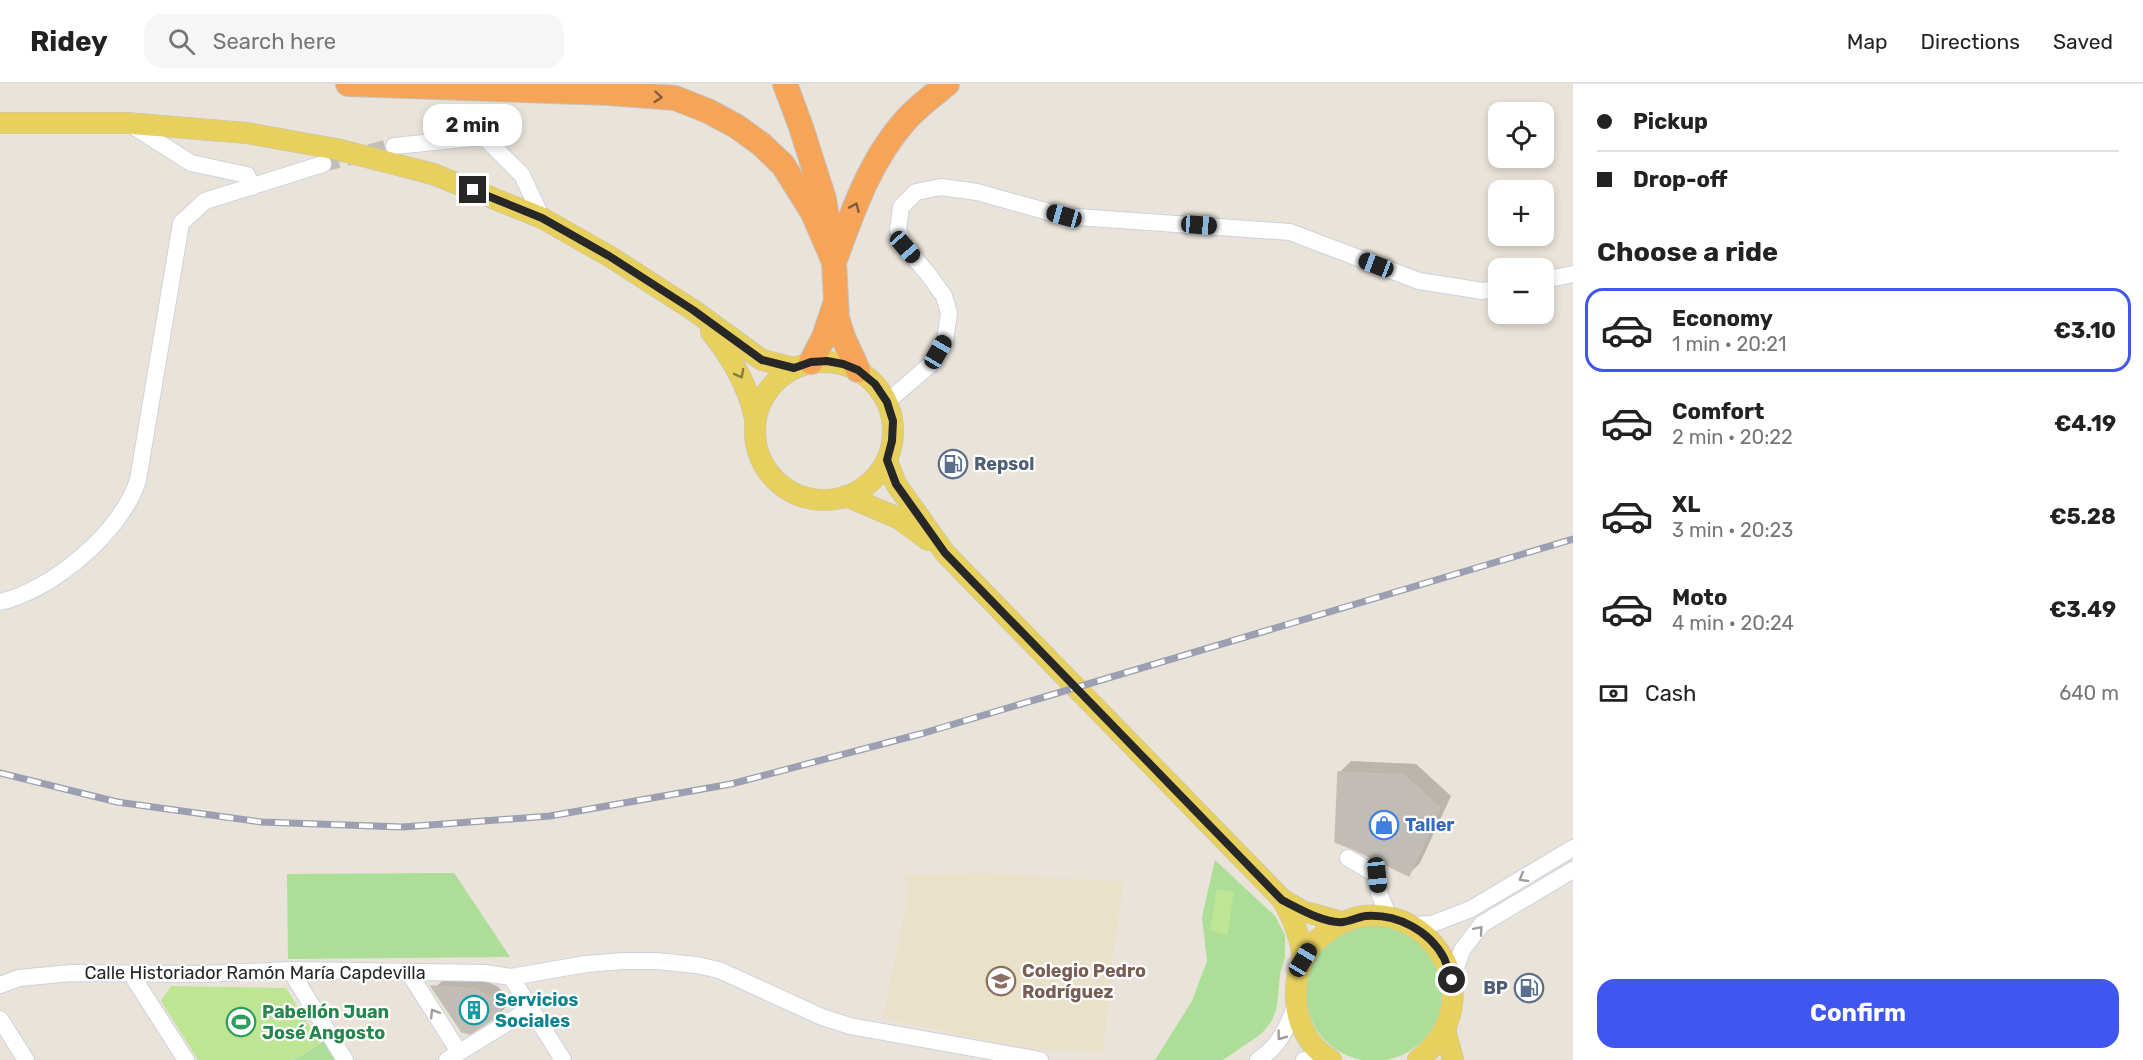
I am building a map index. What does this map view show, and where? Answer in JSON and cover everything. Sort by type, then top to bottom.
[{"type":"highway","points":[[348,84],[609,93],[675,98],[708,111],[736,126],[761,144],[783,165],[813,213],[834,262]]},
{"type":"highway","points":[[785,84],[817,176],[830,230],[834,262],[835,304],[843,337],[858,370]]},
{"type":"highway","points":[[834,262],[852,213],[884,150],[905,121],[947,84]]},
{"type":"highway","points":[[803,365],[824,337],[835,304]]},
{"type":"main road","points":[[0,123],[127,123],[246,133],[336,149],[433,174],[542,218],[609,256],[693,310],[762,360],[803,365],[827,361],[858,370],[875,384],[887,402],[893,421],[892,441],[887,460],[876,476],[863,488],[846,496],[826,500],[805,498],[786,489],[771,476],[760,459],[755,439],[755,418],[751,397],[726,350],[693,310]]},
{"type":"main road","points":[[755,418],[762,398],[776,380],[803,365]]},
{"type":"main road","points":[[887,460],[896,484],[945,553],[1282,900],[1295,923],[1302,945],[1303,960]]},
{"type":"main road","points":[[846,496],[898,518],[945,553]]},
{"type":"main road","points":[[1282,900],[1302,911],[1342,922]]},
{"type":"main road","points":[[1320,1059],[1305,1034],[1295,1006],[1296,982],[1303,960],[1319,938],[1342,922],[1365,916],[1389,917],[1411,925],[1430,939],[1444,958],[1452,980],[1452,1004],[1445,1029],[1429,1051],[1418,1060]]},
{"type":"main road","points":[[1445,1029],[1453,1060]]},
{"type":"street","points":[[127,123],[191,163],[247,175],[252,187]]},
{"type":"street","points":[[394,146],[484,136],[522,175],[542,218]]},
{"type":"street","points":[[0,602],[37,589],[75,563],[117,522],[134,495],[181,223],[205,201],[323,164]]},
{"type":"street","points":[[887,402],[932,364],[945,340],[949,313],[944,297],[905,247],[898,230],[901,207],[916,192],[941,187],[977,192],[1064,216],[1290,232],[1419,281],[1482,291],[1488,290]]},
{"type":"street","points":[[1554,278],[1573,274]]},
{"type":"street","points":[[1411,925],[1432,924],[1471,909],[1573,848]]},
{"type":"street","points":[[1348,858],[1377,875],[1379,892],[1389,917]]},
{"type":"street","points":[[1452,980],[1462,951],[1482,924],[1573,870]]},
{"type":"street","points":[[1365,916],[1376,905],[1379,892]]},
{"type":"street","name":"Calle Historiador Ramón María Capdevilla","points":[[0,985],[19,978],[51,974],[202,974],[290,970],[484,973],[511,977],[586,964],[656,961],[719,970],[822,1017],[850,1026],[1040,1060]]},
{"type":"street","points":[[290,970],[345,1060]]},
{"type":"street","points":[[409,973],[453,1056],[531,1008]]},
{"type":"street","points":[[131,974],[181,1058]]},
{"type":"street","points":[[511,977],[563,1060]]},
{"type":"street","points":[[1258,1060],[1287,1030],[1295,1006]]},
{"type":"street","points":[[0,1018],[26,1060]]},
{"type":"shaded area","name":"Colegio Pedro Rodríguez","points":[[987,873],[1124,882],[1114,945],[1103,1051],[1026,1049],[883,1018],[909,891],[904,875]]},
{"type":"green space","points":[[1215,860],[1275,916],[1285,935],[1285,957],[1280,974],[1277,1006],[1272,1021],[1261,1034],[1223,1060],[1155,1060],[1192,1001],[1207,961],[1202,917]]},
{"type":"green space","points":[[454,873],[510,957],[288,959],[287,874]]},
{"type":"green space","points":[[1217,889],[1234,892],[1227,935],[1210,930]]},
{"type":"green space","points":[[1374,925],[1400,930],[1422,945],[1437,967],[1442,993],[1437,1019],[1422,1041],[1400,1056],[1374,1061],[1348,1056],[1326,1041],[1311,1019],[1306,993],[1311,967],[1326,945],[1348,930]]},
{"type":"green space","name":"Pabellón Juan José Angosto","points":[[171,986],[286,988],[320,1043],[294,1060],[198,1060],[161,1001]]},
{"type":"green space","points":[[324,1041],[336,1060],[294,1060]]},
{"type":"building","name":"Taller","points":[[1338,772],[1404,775],[1440,808],[1409,876],[1335,842]]},
{"type":"building","name":"Servicios Sociales","points":[[431,986],[476,989],[494,999],[499,1005],[501,1014],[470,1034],[462,1032]]},
{"type":"tunnel","points":[[323,164],[394,146]]},
{"type":"railway","points":[[0,773],[117,802],[261,822],[403,827],[550,816],[731,784],[924,733],[1573,539]]},
{"type":"place","name":"Repsol","points":[[953,464]]},
{"type":"place","name":"Taller","points":[[1384,825]]},
{"type":"place","name":"Colegio Pedro Rodríguez","points":[[1001,981]]},
{"type":"place","name":"BP","points":[[1529,988]]},
{"type":"place","name":"Servicios Sociales","points":[[474,1010]]},
{"type":"place","name":"Pabellón Juan José Angosto","points":[[241,1022]]},
{"type":"route","points":[[473,190],[542,218],[609,256],[693,310],[762,360],[794,368],[811,362],[827,361],[858,370],[875,384],[887,402],[893,421],[892,441],[887,460],[896,484],[945,553],[1100,710],[1282,900],[1302,911],[1342,922],[1365,916],[1389,917],[1411,925],[1430,939],[1444,958],[1452,980]]}]
